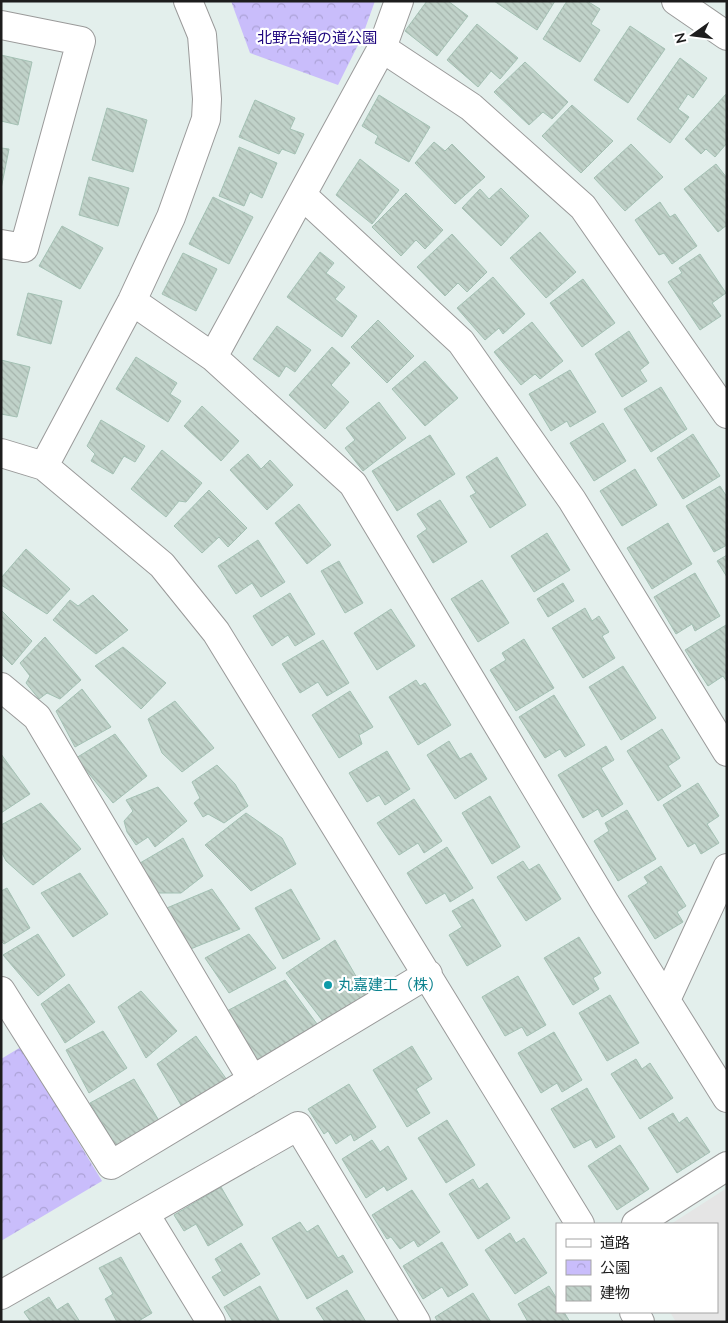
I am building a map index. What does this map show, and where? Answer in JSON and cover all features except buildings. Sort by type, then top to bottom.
[{"type":"street","points":[[44,466],[132,301],[171,217],[206,119],[207,99],[202,35],[188,1]]},
{"type":"street","points":[[213,357],[382,48],[400,1]]},
{"type":"street","points":[[676,1],[727,36]]},
{"type":"street","points":[[1,25],[81,41],[24,248],[1,244]]},
{"type":"street","points":[[382,48],[471,107],[584,207],[725,400]]},
{"type":"street","points":[[302,195],[461,342],[572,500],[727,752]]},
{"type":"street","points":[[132,301],[213,357],[353,484],[605,904],[727,1098]]},
{"type":"street","points":[[1,453],[44,466],[162,565],[216,632],[579,1223]]},
{"type":"street","points":[[1,687],[36,718],[252,1079]]},
{"type":"street","points":[[666,1000],[727,868]]},
{"type":"street","points":[[1,991],[111,1165],[428,974]]},
{"type":"street","points":[[1,1295],[298,1126],[416,1322]]},
{"type":"street","points":[[638,1223],[727,1166]]},
{"type":"street","points":[[145,1214],[211,1322]]},
{"type":"green space","name":"北野台絹の道公園","points":[[231,1],[375,1],[362,37],[338,85],[250,53]]},
{"type":"green space","points":[[21,1047],[102,1181],[1,1241],[1,1059]]},
{"type":"shaded area","points":[[727,1188],[727,1322],[676,1322],[671,1313],[718,1313],[718,1223],[673,1223]]},
{"type":"place","name":"丸嘉建工（株）","points":[[328,985]]}]
